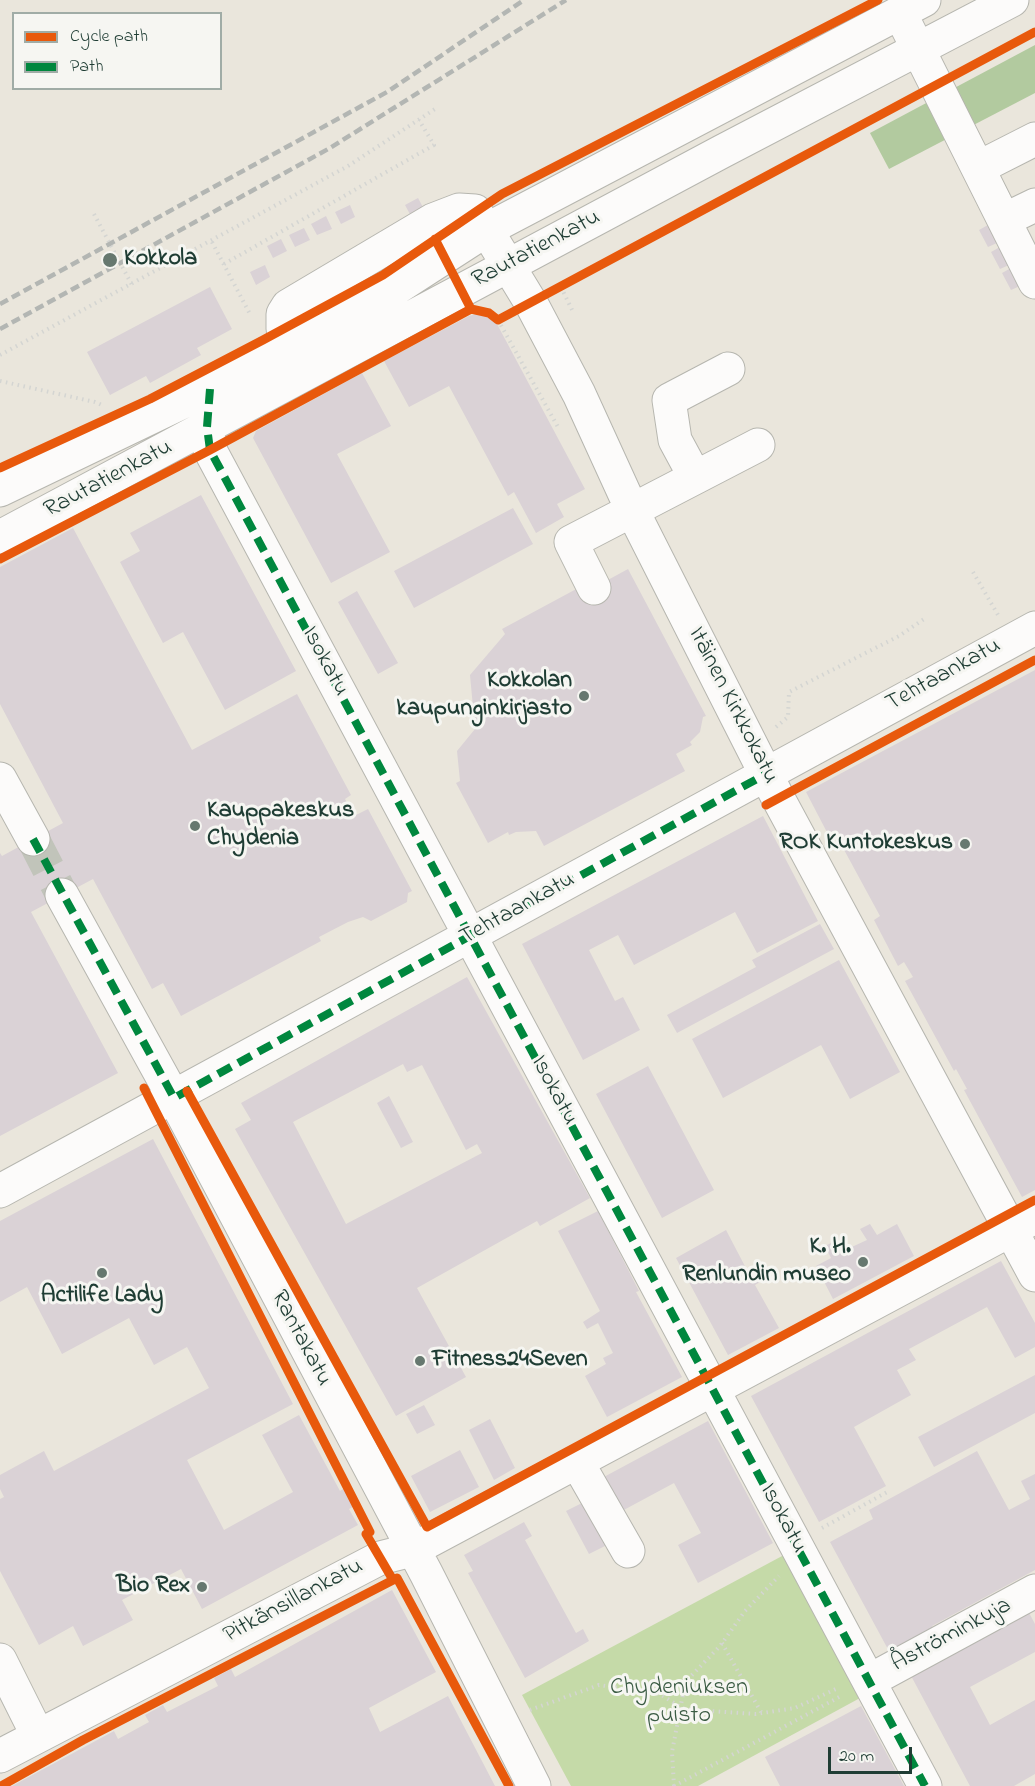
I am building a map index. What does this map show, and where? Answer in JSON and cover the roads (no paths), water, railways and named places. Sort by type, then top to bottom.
[{"type":"street","name":"Rautatienkatu","points":[[0,537],[721,152],[1012,0]]},
{"type":"street","name":"Rautatienkatu","points":[[0,490],[210,389],[280,338],[388,293],[488,229],[912,6]]},
{"type":"street","points":[[912,6],[919,49],[978,168],[1025,252]]},
{"type":"street","points":[[701,117],[721,152]]},
{"type":"street","points":[[978,168],[1035,139]]},
{"type":"street","points":[[1025,252],[1035,205]]},
{"type":"street","name":"Itäinen Kirkkokatu","points":[[488,229],[531,303],[579,394],[632,510],[766,774],[1023,1224],[1035,1275]]},
{"type":"street","points":[[280,338],[308,373]]},
{"type":"street","points":[[695,477],[675,440],[669,400],[728,369]]},
{"type":"street","name":"Isokatu","points":[[210,389],[207,428],[210,450],[713,1389],[791,1556],[857,1683],[925,1786]]},
{"type":"street","points":[[594,588],[571,542],[759,445]]},
{"type":"street","name":"Tehtaankatu","points":[[0,1191],[1035,628]]},
{"type":"street","points":[[0,779],[33,839]]},
{"type":"street","name":"Rantakatu","points":[[62,895],[174,1098],[534,1786]]},
{"type":"street","name":"Pitkänsillankatu","points":[[0,1756],[380,1557],[412,1550],[1023,1224]]},
{"type":"street","points":[[577,1462],[628,1551]]},
{"type":"street","name":"Åströminkuja","points":[[857,1683],[1035,1591]]},
{"type":"street","points":[[0,1660],[38,1736]]},
{"type":"tunnel","points":[[33,839],[62,895]]},
{"type":"railway","points":[[0,304],[387,92],[524,0]]},
{"type":"railway","points":[[0,329],[330,148],[566,0]]},
{"type":"place","name":"Kokkola","points":[[110,260]]},
{"type":"place","name":"Kokkolan kaupunginkirjasto","points":[[584,696]]},
{"type":"place","name":"Kauppakeskus Chydenia","points":[[195,826]]},
{"type":"place","name":"ROK Kuntokeskus","points":[[965,844]]},
{"type":"place","name":"K. H. Renlundin museo","points":[[863,1262]]},
{"type":"place","name":"Actilife Lady","points":[[102,1273]]},
{"type":"place","name":"Fitness24Seven","points":[[420,1361]]},
{"type":"place","name":"Bio Rex","points":[[202,1587]]},
{"type":"park label","name":"Chydeniuksen puisto","points":[[679,1703]]}]
